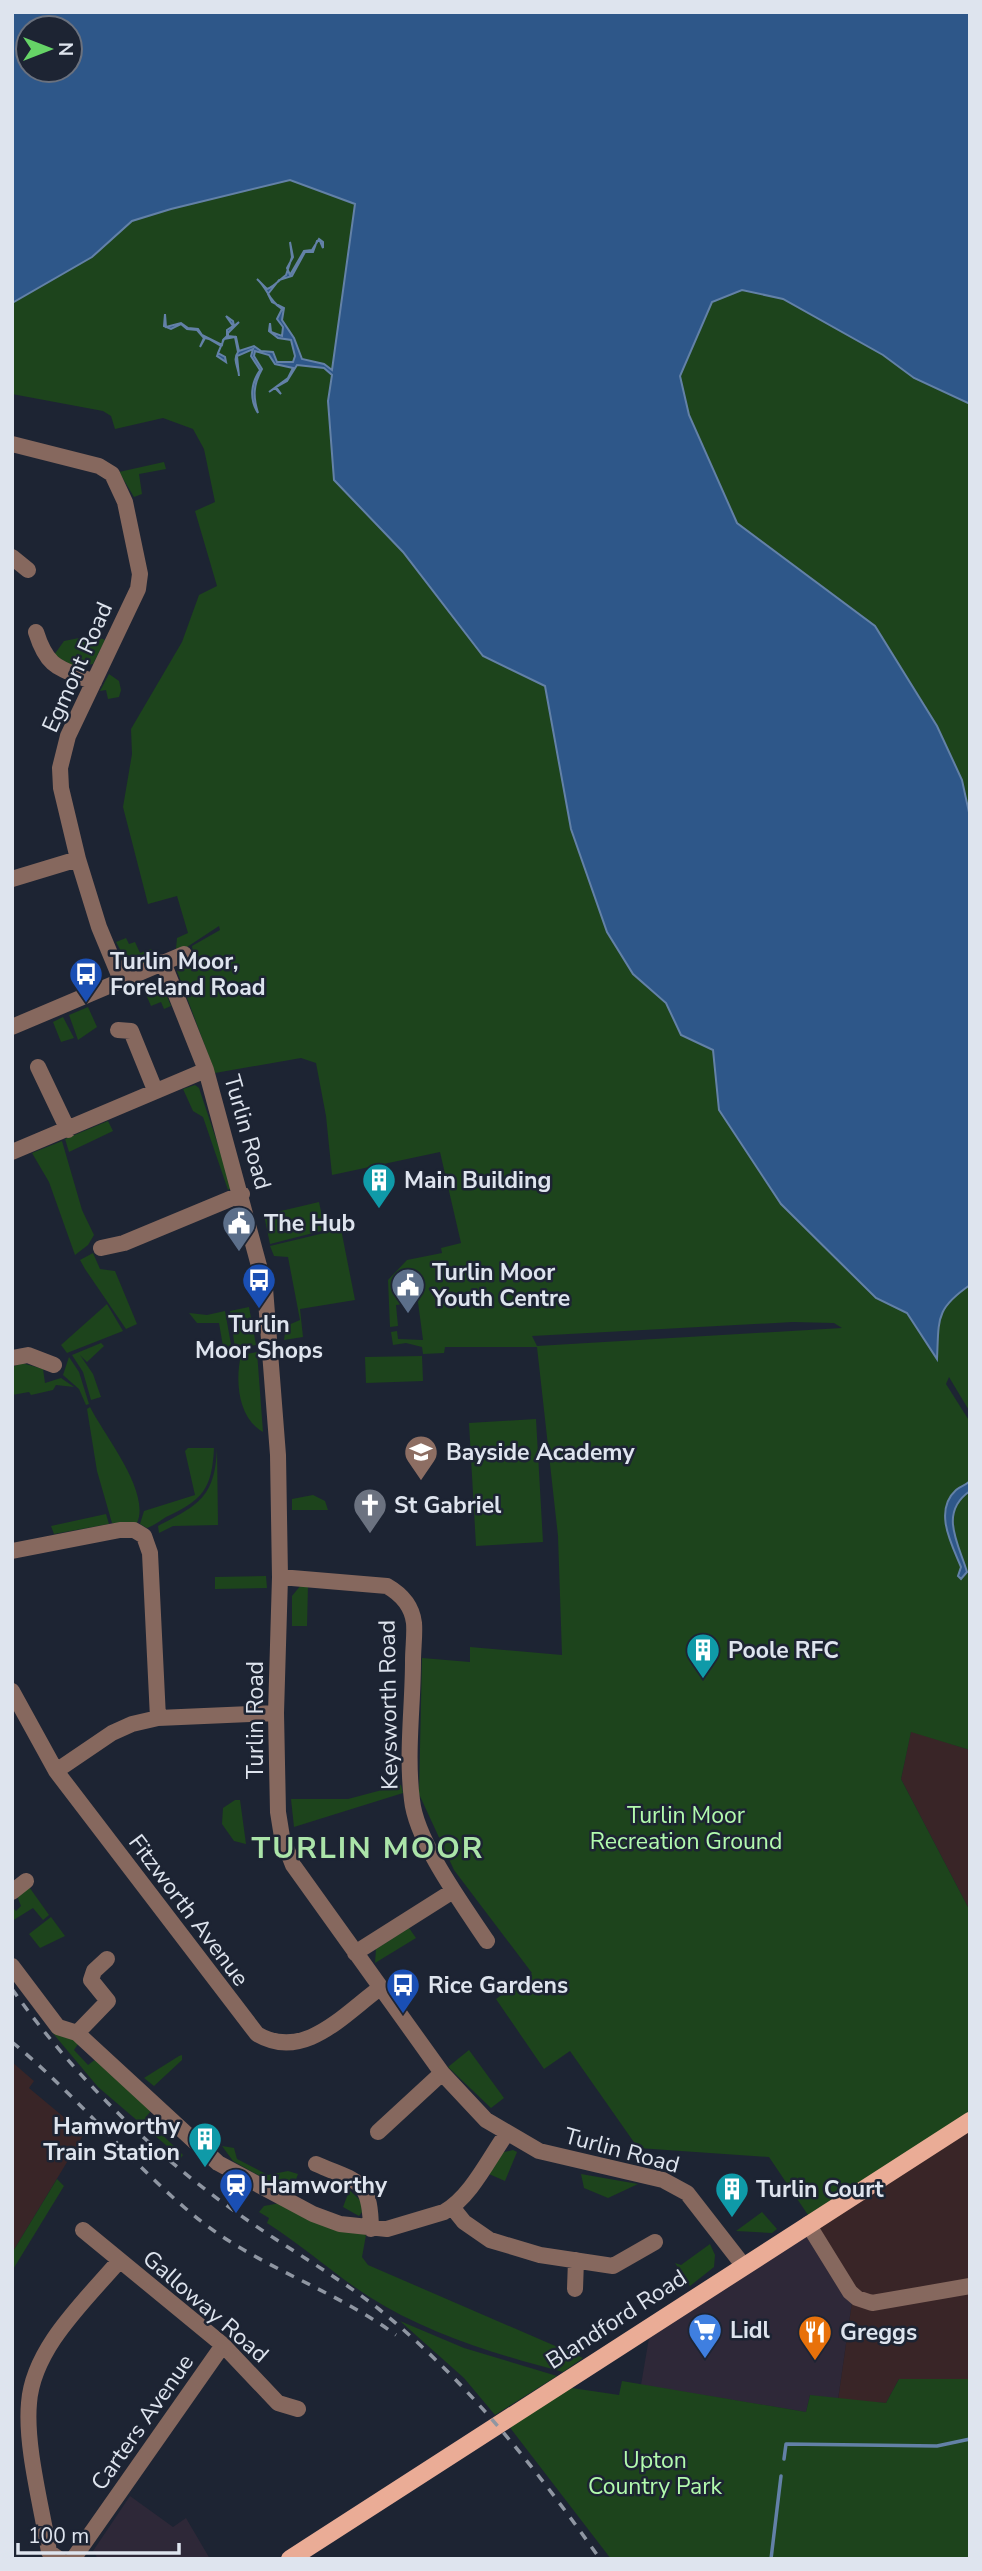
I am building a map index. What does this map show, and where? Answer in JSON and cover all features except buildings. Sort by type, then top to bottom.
[{"type":"main road","name":"Blandford Road","points":[[290,2559],[970,2121]]},
{"type":"street","name":"Egmont Road","points":[[12,444],[104,468],[114,478],[125,502],[140,574],[139,583],[68,736],[60,768],[61,788],[78,859],[99,926],[121,980]]},
{"type":"street","points":[[12,557],[28,570]]},
{"type":"street","points":[[36,632],[44,656],[53,664],[94,682]]},
{"type":"street","points":[[12,879],[78,859]]},
{"type":"street","points":[[12,1027],[184,954]]},
{"type":"street","name":"Turlin Road","points":[[163,962],[206,1070],[242,1194],[270,1322],[278,1455],[278,1812],[282,1837],[293,1865],[442,2073],[486,2120],[540,2151],[568,2160],[663,2180],[679,2187],[687,2193],[743,2265]]},
{"type":"street","points":[[130,1027],[155,1090]]},
{"type":"street","points":[[38,1068],[68,1130]]},
{"type":"street","points":[[12,1152],[206,1070]]},
{"type":"street","points":[[101,1248],[124,1243],[242,1194]]},
{"type":"street","points":[[12,1358],[28,1355],[54,1365]]},
{"type":"street","points":[[12,1551],[112,1530],[130,1530],[144,1536],[150,1552],[159,1718]]},
{"type":"street","name":"Keysworth Road","points":[[279,1577],[387,1586],[399,1593],[408,1604],[414,1622],[410,1736],[412,1800],[418,1823],[453,1891],[487,1941]]},
{"type":"street","name":"Fitzworth Avenue","points":[[12,1691],[56,1771],[257,2034],[280,2043],[306,2041],[380,1988]]},
{"type":"street","points":[[56,1771],[112,1733],[159,1718],[276,1713]]},
{"type":"street","points":[[12,1892],[26,1881]]},
{"type":"street","points":[[355,1953],[453,1891]]},
{"type":"street","points":[[77,2033],[108,2001],[91,1980],[94,1971],[107,1959]]},
{"type":"street","points":[[12,1965],[58,2027],[77,2033],[218,2163],[313,2214],[340,2224],[371,2229],[397,2228],[452,2207],[507,2133]]},
{"type":"street","points":[[379,2132],[442,2073]]},
{"type":"street","points":[[316,2164],[359,2183],[370,2198],[371,2229]]},
{"type":"street","points":[[452,2207],[479,2234],[500,2244],[576,2260],[613,2266],[655,2242]]},
{"type":"street","points":[[808,2224],[850,2292],[864,2301],[873,2303],[970,2286]]},
{"type":"street","name":"Galloway Road","points":[[83,2230],[223,2345],[278,2403],[298,2409]]},
{"type":"street","points":[[575,2289],[576,2260]]},
{"type":"street","name":"Galloway Road","points":[[59,2559],[50,2552],[29,2426],[29,2402],[49,2350],[66,2324],[119,2261]]},
{"type":"street","name":"Carters Avenue","points":[[73,2559],[223,2345]]},
{"type":"shaded area","points":[[911,1731],[970,1750],[970,1911],[901,1779]]},
{"type":"shaded area","points":[[12,2062],[34,2081],[29,2088],[84,2134],[12,2253]]},
{"type":"shaded area","points":[[970,2121],[970,2379],[899,2379],[886,2403],[838,2400],[853,2295],[808,2224]]},
{"type":"shaded area","points":[[808,2224],[853,2295],[838,2400],[810,2395],[806,2412],[641,2385],[651,2326]]},
{"type":"shaded area","points":[[130,2496],[173,2527],[186,2518],[210,2559],[98,2559],[93,2551]]},
{"type":"green space","name":"Turlin Moor Recreation Ground","points":[[12,12],[970,12],[970,1412],[949,1377],[946,1384],[970,1422],[970,1750],[911,1732],[901,1779],[970,1911],[970,2112],[808,2215],[769,2157],[638,2148],[570,2051],[544,2069],[496,1999],[532,1973],[454,1870],[419,1794],[422,1658],[470,1662],[470,1647],[562,1655],[558,1536],[537,1347],[445,1347],[444,1353],[423,1354],[422,1347],[406,1343],[393,1345],[391,1332],[397,1331],[398,1339],[423,1340],[418,1302],[396,1305],[398,1326],[390,1327],[388,1280],[407,1260],[442,1253],[441,1248],[461,1243],[440,1152],[332,1175],[326,1116],[316,1063],[301,1058],[215,1073],[177,971],[182,963],[194,958],[192,946],[220,930],[219,926],[187,947],[176,949],[177,938],[188,933],[177,896],[148,904],[123,807],[132,754],[131,729],[182,642],[199,595],[217,586],[195,511],[215,502],[204,449],[193,429],[163,418],[115,429],[111,416],[103,411],[12,394]],"holes":[[[793,1322],[834,1323],[842,1328],[537,1346],[532,1336]]]},
{"type":"green space","points":[[164,462],[166,469],[139,474],[142,494],[134,497],[119,472]]},
{"type":"green space","points":[[94,635],[105,640],[93,664],[75,667],[54,655],[64,641]]},
{"type":"green space","points":[[109,674],[119,681],[119,697],[108,699],[106,690],[100,691]]},
{"type":"green space","points":[[126,938],[129,944],[135,942],[140,953],[151,949],[155,958],[142,964],[124,957],[116,942]]},
{"type":"green space","points":[[141,983],[164,989],[171,1006],[164,1009],[161,1002],[151,1006]]},
{"type":"green space","points":[[88,1007],[97,1027],[78,1040],[69,1015]]},
{"type":"green space","points":[[63,1017],[74,1038],[61,1042],[53,1022]]},
{"type":"green space","points":[[195,1085],[199,1088],[228,1175],[231,1188],[228,1190],[203,1117],[193,1111],[183,1089]]},
{"type":"green space","points":[[108,1121],[113,1131],[69,1152],[65,1139]]},
{"type":"green space","points":[[62,1141],[82,1210],[94,1235],[88,1245],[75,1255],[49,1182],[32,1153]]},
{"type":"green space","points":[[319,1202],[325,1230],[270,1244],[264,1215]]},
{"type":"green space","points":[[341,1229],[355,1300],[300,1309],[303,1337],[284,1340],[286,1326],[300,1320],[288,1257],[274,1256],[270,1246]]},
{"type":"green space","points":[[93,1253],[100,1269],[115,1271],[137,1324],[126,1329],[85,1269],[80,1260]]},
{"type":"green space","points":[[107,1304],[123,1331],[67,1353],[61,1345]]},
{"type":"green space","points":[[249,1307],[256,1345],[235,1349],[230,1311]]},
{"type":"green space","points":[[225,1311],[232,1350],[224,1352],[219,1323],[197,1323],[189,1313],[207,1315]]},
{"type":"green space","points":[[101,1343],[104,1346],[87,1362],[80,1355],[93,1374],[101,1397],[91,1400],[83,1372],[72,1355]]},
{"type":"green space","points":[[257,1352],[263,1432],[248,1418],[243,1408],[238,1376],[241,1355]]},
{"type":"green space","points":[[422,1356],[423,1381],[366,1383],[365,1357]]},
{"type":"green space","points":[[69,1357],[79,1372],[89,1404],[86,1405],[79,1389],[63,1375]]},
{"type":"green space","points":[[22,1363],[43,1369],[45,1383],[61,1378],[74,1387],[56,1385],[53,1390],[31,1395],[29,1392],[12,1395],[12,1367]]},
{"type":"green space","points":[[90,1407],[132,1480],[140,1510],[137,1523],[112,1523],[97,1471],[87,1409]]},
{"type":"green space","points":[[536,1419],[543,1542],[476,1546],[469,1423]]},
{"type":"green space","points":[[188,1448],[214,1448],[211,1474],[203,1492],[188,1505],[147,1528],[140,1524],[144,1511],[195,1495],[185,1451]]},
{"type":"green space","points":[[217,1448],[218,1525],[173,1526],[159,1533],[158,1526],[184,1512],[202,1498],[213,1478]]},
{"type":"green space","points":[[313,1495],[325,1501],[328,1510],[292,1510],[292,1499]]},
{"type":"green space","points":[[106,1514],[109,1524],[54,1534],[51,1526]]},
{"type":"green space","points":[[266,1576],[267,1588],[215,1589],[215,1577]]},
{"type":"green space","points":[[301,1585],[308,1585],[307,1626],[292,1626],[292,1596]]},
{"type":"green space","points":[[401,1785],[403,1793],[294,1827],[291,1799],[348,1799]]},
{"type":"green space","points":[[235,1800],[240,1800],[246,1844],[234,1841],[222,1824],[223,1808]]},
{"type":"green space","points":[[27,1884],[49,1915],[43,1920],[33,1908],[12,1921],[12,1907],[16,1911],[21,1906],[17,1896]]},
{"type":"green space","points":[[51,1917],[65,1936],[40,1948],[29,1934]]},
{"type":"green space","points":[[409,1928],[416,1938],[375,1963],[376,1949]]},
{"type":"green space","points":[[51,2031],[68,2035],[78,2044],[74,2050],[88,2065],[96,2059],[151,2111],[145,2118],[183,2155],[181,2158],[98,2087]]},
{"type":"green space","points":[[469,2050],[504,2098],[491,2108],[448,2067]]},
{"type":"green space","points":[[182,2055],[182,2060],[154,2086],[144,2078]]},
{"type":"green space","points":[[222,2146],[234,2148],[237,2159],[268,2175],[288,2171],[298,2174],[291,2193],[276,2185],[280,2173],[272,2183],[233,2161]]},
{"type":"green space","points":[[513,2150],[517,2152],[505,2181],[489,2174],[500,2153]]},
{"type":"green space","points":[[581,2174],[638,2184],[608,2198],[584,2188]]},
{"type":"green space","points":[[57,2179],[64,2186],[12,2271],[12,2253]]},
{"type":"green space","points":[[345,2186],[361,2201],[362,2212],[359,2216],[343,2207],[348,2194],[343,2192]]},
{"type":"green space","points":[[280,2203],[366,2235],[362,2257],[368,2265],[583,2358],[563,2372],[462,2342],[413,2321],[354,2287],[267,2223],[269,2218],[259,2212],[264,2206]]},
{"type":"green space","points":[[762,2212],[777,2229],[772,2233],[736,2231]]},
{"type":"green space","points":[[710,2244],[715,2255],[714,2267],[690,2286],[675,2263],[681,2265]]},
{"type":"green space","points":[[400,2321],[464,2348],[557,2376],[495,2415],[464,2378]]},
{"type":"green space","name":"Upton Country Park","points":[[899,2379],[970,2379],[970,2559],[611,2559],[508,2425],[565,2387],[619,2395],[622,2381],[806,2412],[810,2395],[886,2403]]},
{"type":"water","points":[[12,12],[970,12],[970,404],[914,378],[883,355],[783,299],[742,290],[712,302],[680,376],[689,415],[737,523],[875,626],[937,726],[962,780],[970,817],[970,1285],[950,1301],[941,1316],[937,1359],[907,1313],[876,1298],[781,1204],[719,1110],[713,1050],[681,1035],[666,1003],[633,974],[607,932],[571,829],[545,686],[483,656],[403,552],[334,480],[328,401],[332,375],[324,368],[297,365],[287,381],[276,387],[281,394],[275,388],[269,392],[288,378],[293,368],[275,364],[269,355],[255,351],[254,356],[262,369],[255,391],[258,413],[255,408],[252,391],[260,370],[251,356],[253,349],[237,356],[239,373],[236,361],[236,355],[238,352],[235,337],[224,339],[227,330],[233,326],[226,316],[233,321],[234,326],[239,322],[228,336],[236,337],[239,351],[254,346],[261,351],[273,352],[277,362],[293,362],[295,356],[291,340],[278,338],[269,331],[270,323],[271,332],[282,336],[283,327],[277,319],[282,309],[276,304],[284,308],[282,320],[294,338],[302,359],[324,364],[332,370],[355,204],[290,180],[132,221],[92,257],[12,303]]},
{"type":"water","points":[[316,244],[313,252],[305,252],[292,276],[280,280],[288,270],[290,275],[304,251],[312,250]]},
{"type":"water","points":[[257,279],[267,289],[277,283],[268,294]]},
{"type":"water","points":[[181,323],[188,328],[198,329],[202,335],[222,345],[205,338],[200,347],[204,338],[197,330],[187,329],[181,324],[171,329],[166,327]]},
{"type":"water","points":[[218,353],[225,357],[226,362],[217,356]]},
{"type":"water","points":[[970,1481],[970,1491],[960,1500],[953,1519],[956,1540],[967,1572],[961,1579],[958,1576],[961,1567],[949,1539],[945,1518],[949,1498]]},
{"type":"waterway","points":[[784,2459],[786,2444],[937,2446],[970,2439]]},
{"type":"waterway","points":[[771,2559],[781,2476]]},
{"type":"railway","points":[[12,1989],[88,2083],[146,2140],[240,2215],[380,2310],[442,2366],[525,2459],[600,2559]]},
{"type":"railway","points":[[12,2042],[61,2086],[153,2179],[202,2222],[249,2253],[348,2305],[396,2335]]},
{"type":"place","name":"Turlin Moor, Foreland Road","points":[[86,1004]]},
{"type":"place","name":"Main Building","points":[[379,1210]]},
{"type":"place","name":"The Hub","points":[[239,1253]]},
{"type":"place","name":"Turlin Moor Shops","points":[[259,1310]]},
{"type":"place","name":"Turlin Moor Youth Centre","points":[[408,1315]]},
{"type":"place","name":"Bayside Academy","points":[[421,1482]]},
{"type":"place","name":"St Gabriel","points":[[370,1535]]},
{"type":"place","name":"Poole RFC","points":[[703,1680]]},
{"type":"place","name":"Rice Gardens","points":[[403,2015]]},
{"type":"place","name":"Hamworthy Train Station","points":[[205,2169]]},
{"type":"place","name":"Hamworthy","points":[[236,2215]]},
{"type":"place","name":"Turlin Court","points":[[732,2219]]},
{"type":"place","name":"Lidl","points":[[705,2360]]},
{"type":"place","name":"Greggs","points":[[815,2362]]},
{"type":"district","name":"TURLIN MOOR","points":[[368,1848]]}]
